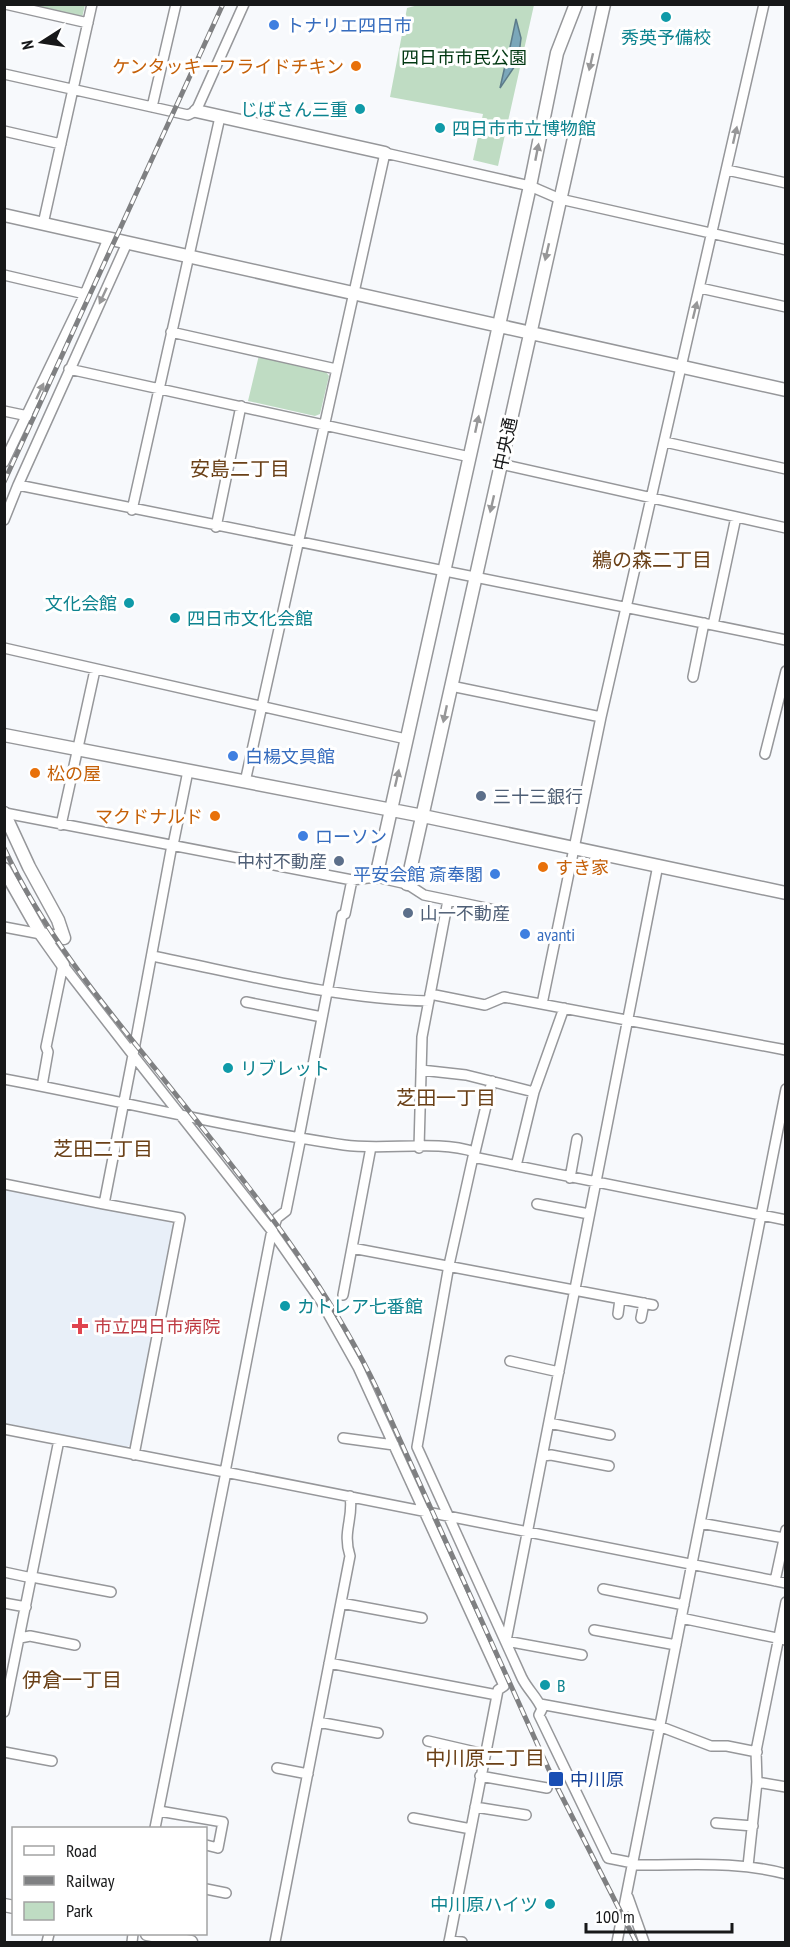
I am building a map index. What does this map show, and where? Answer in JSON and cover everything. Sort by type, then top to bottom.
[{"type":"street","points":[[5,4],[88,23]]},
{"type":"street","points":[[43,224],[92,4]]},
{"type":"street","points":[[152,107],[176,4]]},
{"type":"street","points":[[4,74],[188,115],[196,111],[244,4]]},
{"type":"street","name":"中央通","points":[[376,877],[530,186],[557,53],[576,4]]},
{"type":"street","name":"中央通","points":[[407,884],[528,333],[604,4]]},
{"type":"street","points":[[542,1004],[602,717],[764,4]]},
{"type":"street","points":[[196,111],[530,186],[560,199],[786,249]]},
{"type":"street","points":[[132,510],[220,117]]},
{"type":"street","points":[[4,131],[61,144]]},
{"type":"street","points":[[245,782],[385,153]]},
{"type":"street","points":[[727,170],[786,183]]},
{"type":"street","points":[[4,215],[786,390]]},
{"type":"street","points":[[4,462],[85,294],[108,239]]},
{"type":"street","points":[[4,520],[69,369],[127,243]]},
{"type":"street","points":[[4,275],[85,294]]},
{"type":"street","points":[[700,288],[786,307]]},
{"type":"street","points":[[171,332],[336,369]]},
{"type":"street","points":[[69,369],[470,457]]},
{"type":"street","points":[[216,527],[241,406]]},
{"type":"street","points":[[4,411],[28,416]]},
{"type":"street","points":[[665,442],[786,469]]},
{"type":"street","points":[[501,464],[786,528]]},
{"type":"street","points":[[18,485],[216,527],[476,576],[786,640]]},
{"type":"street","points":[[693,677],[736,517]]},
{"type":"street","points":[[4,648],[406,739]]},
{"type":"street","points":[[61,825],[95,670]]},
{"type":"street","points":[[765,754],[786,671]]},
{"type":"street","points":[[451,686],[602,717]]},
{"type":"street","points":[[4,735],[423,816],[786,893]]},
{"type":"street","points":[[104,1204],[188,771]]},
{"type":"street","points":[[4,813],[352,880],[376,877],[407,884],[424,895],[500,911]]},
{"type":"street","points":[[4,813],[29,867],[58,920],[64,938],[4,927]]},
{"type":"street","points":[[506,1641],[658,865]]},
{"type":"street","points":[[4,869],[41,934],[63,965],[272,1231],[321,1301],[340,1334],[394,1445],[422,1511],[504,1686],[497,1695],[484,1754],[449,1942],[462,1942]]},
{"type":"street","points":[[155,1827],[272,1231],[277,1218],[286,1211],[327,990],[352,880]]},
{"type":"street","points":[[419,1148],[422,1037],[448,900]]},
{"type":"street","points":[[152,956],[385,1000],[429,998],[485,1005],[504,997],[786,1050]]},
{"type":"street","points":[[42,1086],[48,1052],[46,1047],[63,965]]},
{"type":"street","points":[[246,1002],[322,1017]]},
{"type":"street","points":[[516,1166],[534,1092],[564,1008]]},
{"type":"street","points":[[421,1070],[492,1081],[534,1092]]},
{"type":"street","points":[[4,1078],[300,1137],[371,1147],[457,1146],[474,1155],[516,1166],[786,1220]]},
{"type":"street","points":[[492,1081],[449,1265],[417,1445],[527,1689],[540,1704],[542,1709],[539,1715],[608,1858],[633,1864],[711,1863],[748,1866],[786,1874]]},
{"type":"street","points":[[617,1942],[628,1897],[660,1734],[659,1726],[786,1089]]},
{"type":"street","points":[[570,1178],[577,1139]]},
{"type":"street","points":[[343,1295],[371,1147]]},
{"type":"street","points":[[4,1185],[180,1218],[134,1455]]},
{"type":"street","points":[[537,1204],[589,1214]]},
{"type":"street","points":[[352,1248],[648,1304],[641,1318]]},
{"type":"street","points":[[618,1314],[620,1299]]},
{"type":"street","points":[[510,1361],[559,1372]]},
{"type":"street","points":[[549,1423],[610,1435]]},
{"type":"street","points":[[4,1429],[786,1583]]},
{"type":"street","points":[[343,1438],[394,1445]]},
{"type":"street","points":[[4,1712],[58,1440]]},
{"type":"street","points":[[543,1456],[551,1455],[609,1466]]},
{"type":"street","points":[[275,1942],[350,1556],[346,1541],[350,1496]]},
{"type":"street","points":[[700,1523],[785,1534],[775,1581]]},
{"type":"street","points":[[4,1572],[111,1592]]},
{"type":"street","points":[[603,1589],[684,1605]]},
{"type":"street","points":[[748,1866],[757,1782],[757,1752],[782,1639],[786,1602]]},
{"type":"street","points":[[4,1603],[26,1608]]},
{"type":"street","points":[[341,1603],[422,1618]]},
{"type":"street","points":[[681,1618],[782,1639]]},
{"type":"street","points":[[594,1630],[676,1645]]},
{"type":"street","points":[[20,1638],[30,1636],[75,1645]]},
{"type":"street","points":[[506,1641],[582,1655]]},
{"type":"street","points":[[4,1659],[15,1662]]},
{"type":"street","points":[[330,1663],[497,1695]]},
{"type":"street","points":[[540,1704],[659,1726],[711,1746],[727,1746],[757,1752]]},
{"type":"street","points":[[318,1722],[378,1733]]},
{"type":"street","points":[[428,1742],[484,1754]]},
{"type":"street","points":[[4,1752],[52,1761]]},
{"type":"street","points":[[277,1768],[308,1774]]},
{"type":"street","points":[[480,1776],[547,1788]]},
{"type":"street","points":[[757,1782],[786,1787]]},
{"type":"street","points":[[475,1807],[526,1815]]},
{"type":"street","points":[[159,1810],[223,1822],[218,1848],[207,1845]]},
{"type":"street","points":[[413,1818],[471,1829]]},
{"type":"street","points":[[716,1823],[753,1826]]},
{"type":"street","points":[[207,1888],[226,1893]]},
{"type":"street","points":[[628,1897],[644,1942]]},
{"type":"street","points":[[152,1935],[191,1942]]},
{"type":"shaded area","name":"市立四日市病院","points":[[4,1189],[170,1222],[174,1227],[131,1444],[124,1449],[5,1425]]},
{"type":"green space","name":"四日市市民公園","points":[[422,4],[534,5],[498,166],[473,160],[483,114],[390,97],[407,8]]},
{"type":"green space","points":[[16,5],[85,5],[82,18]]},
{"type":"green space","points":[[259,355],[326,372],[329,376],[320,414],[315,416],[248,401]]},
{"type":"water","points":[[516,19],[521,38],[519,54],[509,52]]},
{"type":"water","points":[[507,57],[519,60],[500,88]]},
{"type":"railway","points":[[4,482],[223,4]]},
{"type":"railway","points":[[4,848],[36,908],[74,965],[248,1186],[304,1264],[355,1346],[377,1389],[554,1781],[636,1942]]},
{"type":"place","name":"秀英予備校","points":[[666,17]]},
{"type":"place","name":"トナリエ四日市","points":[[274,25]]},
{"type":"place","name":"ケンタッキーフライドチキン","points":[[356,66]]},
{"type":"place","name":"じばさん三重","points":[[360,109]]},
{"type":"place","name":"四日市市立博物館","points":[[440,128]]},
{"type":"place","name":"文化会館","points":[[129,603]]},
{"type":"place","name":"四日市文化会館","points":[[175,618]]},
{"type":"place","name":"白楊文具館","points":[[233,756]]},
{"type":"place","name":"松の屋","points":[[35,773]]},
{"type":"place","name":"三十三銀行","points":[[481,796]]},
{"type":"place","name":"マクドナルド","points":[[215,816]]},
{"type":"place","name":"ローソン","points":[[303,836]]},
{"type":"place","name":"中村不動産","points":[[339,861]]},
{"type":"place","name":"すき家","points":[[543,867]]},
{"type":"place","name":"平安会館 斎奉閣","points":[[495,874]]},
{"type":"place","name":"山一不動産","points":[[408,913]]},
{"type":"place","name":"avanti","points":[[525,934]]},
{"type":"place","name":"リブレット","points":[[228,1068]]},
{"type":"place","name":"カトレア七番館","points":[[285,1306]]},
{"type":"place","name":"市立四日市病院","points":[[80,1326]]},
{"type":"place","name":"B","points":[[545,1685]]},
{"type":"place","name":"中川原","points":[[556,1779]]},
{"type":"place","name":"中川原ハイツ","points":[[550,1904]]},
{"type":"district","name":"安島二丁目","points":[[240,469]]},
{"type":"district","name":"鵜の森二丁目","points":[[652,560]]},
{"type":"district","name":"芝田一丁目","points":[[446,1098]]},
{"type":"district","name":"芝田二丁目","points":[[103,1149]]},
{"type":"district","name":"伊倉一丁目","points":[[72,1680]]},
{"type":"district","name":"中川原二丁目","points":[[485,1758]]}]
